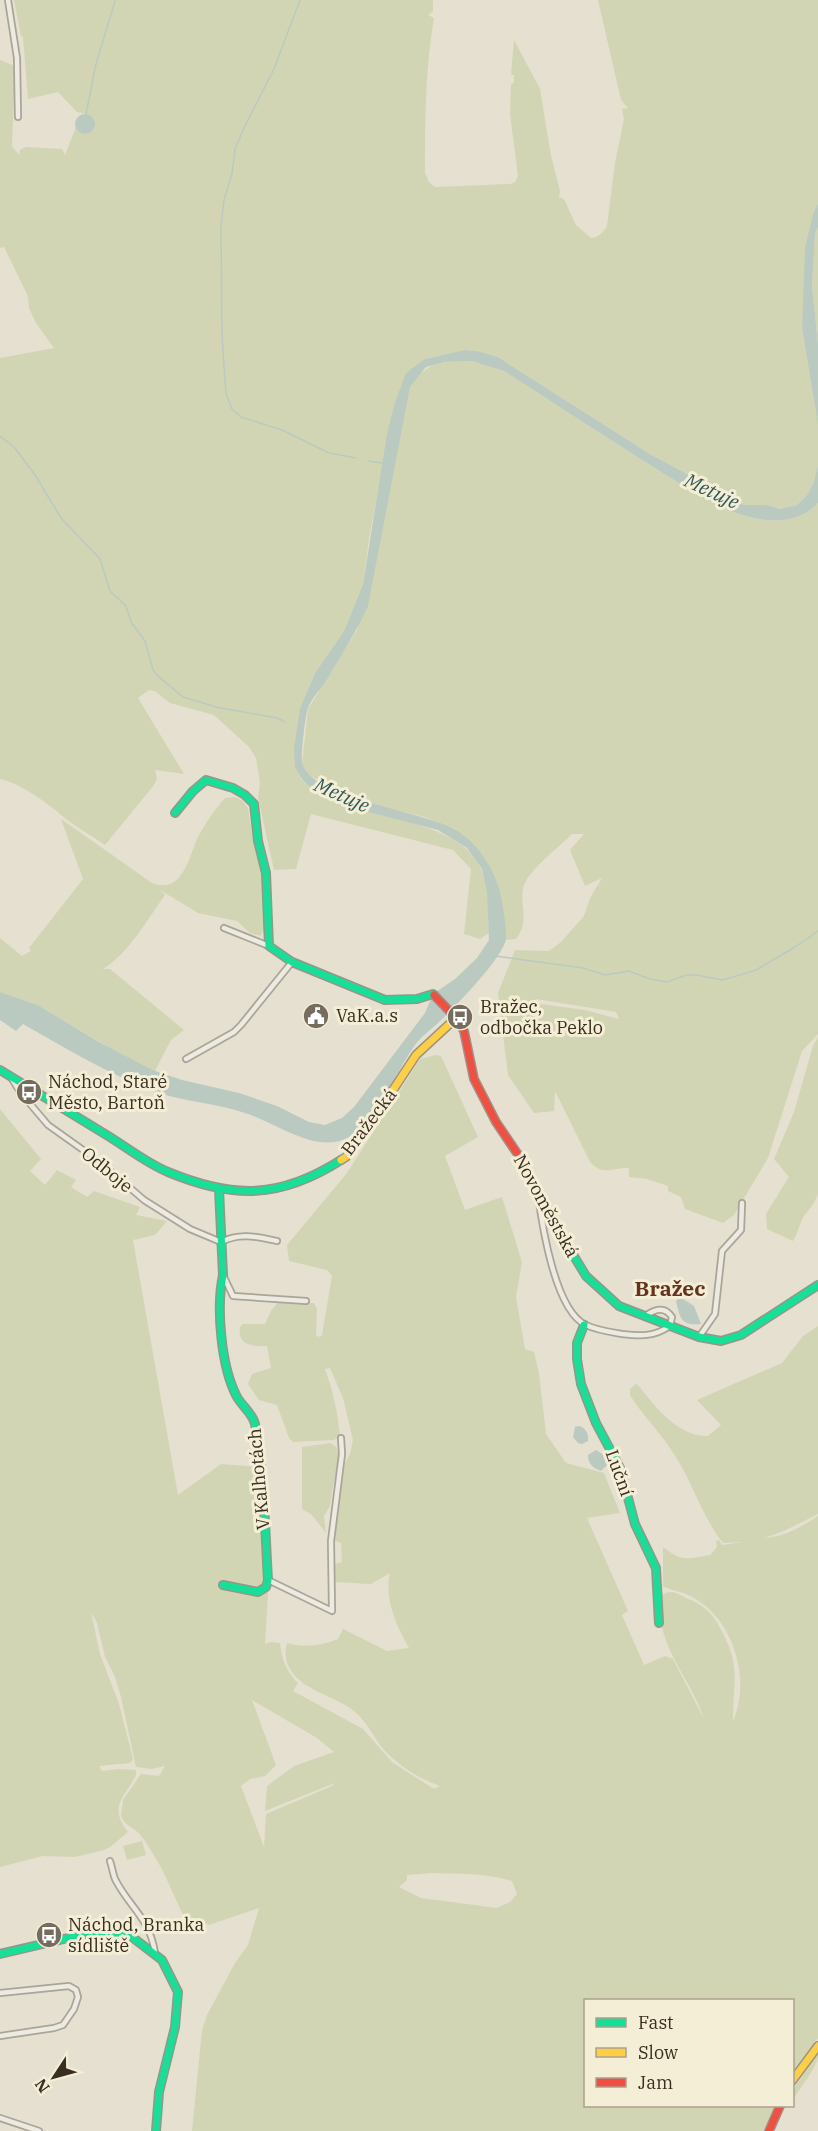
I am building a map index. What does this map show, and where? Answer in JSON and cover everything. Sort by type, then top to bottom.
[{"type":"street","points":[[8,0],[17,58],[18,117]]},
{"type":"street","points":[[175,813],[201,782],[206,780],[233,788],[254,804],[258,841],[267,873],[269,946]]},
{"type":"street","points":[[224,928],[269,946],[292,962],[385,1000],[417,999],[433,994],[454,1016]]},
{"type":"street","points":[[186,1059],[234,1032],[292,962]]},
{"type":"street","name":"Bražecká","points":[[34,1089],[166,1171],[219,1190],[252,1191],[287,1187],[316,1176],[345,1157],[368,1128],[416,1055],[454,1016]]},
{"type":"street","name":"Novoměstská","points":[[454,1016],[464,1031],[474,1079],[495,1122],[523,1162],[586,1276],[619,1306],[699,1337],[721,1341],[741,1335],[818,1284]]},
{"type":"street","name":"Odboje","points":[[0,1070],[34,1089]]},
{"type":"street","name":"Odboje","points":[[11,1076],[20,1092],[48,1125],[100,1162],[144,1200],[190,1228],[221,1242]]},
{"type":"street","name":"V Kalhotách","points":[[219,1190],[223,1275],[220,1289],[223,1356],[237,1396],[254,1420],[261,1471],[268,1580]]},
{"type":"street","points":[[537,1191],[542,1230],[557,1286],[574,1314],[584,1325],[612,1332],[648,1336],[662,1332],[670,1326],[672,1317],[669,1312],[662,1309],[654,1310],[645,1316]]},
{"type":"street","points":[[699,1337],[715,1314],[723,1251],[741,1230],[742,1203]]},
{"type":"street","points":[[221,1242],[246,1235],[278,1241]]},
{"type":"street","points":[[223,1275],[233,1296],[306,1301]]},
{"type":"street","name":"Luční","points":[[584,1325],[577,1343],[581,1384],[596,1423],[620,1467],[635,1524],[656,1568],[659,1623]]},
{"type":"street","points":[[223,1585],[258,1592],[266,1587],[268,1580],[332,1611],[331,1541],[342,1454],[341,1438]]},
{"type":"street","points":[[110,1861],[115,1879],[143,1919],[155,1953]]},
{"type":"street","points":[[0,1954],[107,1931],[132,1937],[162,1960],[178,1992],[175,2027],[163,2077],[156,2131]]},
{"type":"street","points":[[0,1993],[69,1986],[75,1990],[78,1997],[74,2009],[63,2025],[0,2036]]},
{"type":"street","points":[[794,2078],[818,2046]]},
{"type":"street","points":[[769,2131],[780,2107]]},
{"type":"street","points":[[0,2118],[39,2131]]},
{"type":"green space","points":[[14,0],[433,0],[433,11],[428,15],[434,18],[425,115],[425,173],[429,182],[435,187],[515,182],[518,176],[510,114],[511,84],[514,83],[514,75],[511,75],[514,40],[540,89],[551,156],[560,191],[559,197],[564,199],[576,225],[591,238],[604,231],[607,226],[615,163],[624,119],[622,109],[628,108],[621,100],[598,0],[818,0],[818,203],[813,214],[802,328],[818,425],[818,465],[813,484],[807,495],[797,505],[780,509],[767,505],[744,505],[650,454],[498,357],[478,351],[464,350],[425,359],[400,391],[395,402],[369,539],[363,584],[344,631],[315,673],[300,708],[301,779],[321,793],[346,804],[426,827],[449,837],[468,851],[481,869],[487,892],[489,933],[480,939],[464,934],[471,869],[453,850],[311,814],[296,869],[274,870],[258,798],[260,783],[256,758],[249,747],[214,715],[170,703],[155,691],[149,690],[138,698],[184,774],[155,770],[157,779],[154,785],[105,845],[35,795],[0,779],[0,358],[54,348],[36,323],[29,308],[28,296],[4,247],[0,248],[0,60],[15,66],[12,146],[19,155],[20,150],[26,147],[62,149],[65,155],[76,127],[80,132],[86,114],[77,112],[58,92],[28,99],[23,37]]},
{"type":"green space","points":[[818,227],[818,343],[812,286],[815,234]]},
{"type":"green space","points":[[471,361],[504,371],[684,487],[729,510],[764,520],[776,520],[799,516],[818,503],[818,1034],[802,1051],[768,1158],[734,1215],[723,1223],[685,1209],[681,1197],[668,1191],[668,1186],[647,1179],[629,1177],[629,1168],[604,1170],[595,1167],[590,1162],[555,1091],[554,1111],[534,1113],[508,1075],[498,993],[515,950],[549,951],[561,942],[584,916],[590,898],[602,878],[585,886],[570,850],[584,834],[572,834],[528,878],[524,885],[522,898],[523,925],[516,939],[506,940],[501,896],[486,860],[471,843],[453,828],[425,817],[349,796],[307,774],[302,764],[308,709],[357,630],[410,387],[423,372],[436,364]],"holes":[[[536,999],[616,1012],[619,1019],[585,1010],[541,1004],[536,1005],[530,1014]]]},
{"type":"green space","points":[[234,797],[242,800],[248,808],[254,846],[265,881],[265,925],[261,936],[250,933],[237,921],[198,913],[160,890],[165,895],[137,935],[121,954],[103,969],[110,969],[184,1030],[171,1040],[155,1071],[103,1044],[38,1005],[0,992],[0,938],[22,956],[31,951],[29,948],[83,879],[61,819],[152,883],[171,884],[183,872],[198,837],[210,817],[225,798]]},
{"type":"green space","points":[[818,1037],[818,1193],[793,1241],[767,1229],[766,1214],[789,1177],[774,1159],[794,1112],[813,1046]]},
{"type":"green space","points":[[441,1056],[478,1137],[445,1156],[465,1210],[502,1197],[522,1262],[516,1297],[525,1349],[534,1352],[539,1373],[546,1434],[566,1463],[604,1473],[620,1513],[587,1518],[628,1611],[622,1615],[644,1665],[665,1656],[673,1659],[704,1719],[667,1644],[660,1612],[662,1595],[669,1592],[675,1593],[702,1606],[719,1626],[734,1663],[733,1721],[739,1702],[738,1662],[732,1643],[710,1610],[694,1598],[663,1587],[663,1547],[675,1555],[690,1558],[710,1555],[717,1547],[716,1541],[719,1540],[722,1545],[743,1542],[723,1543],[710,1524],[675,1456],[635,1403],[630,1395],[630,1389],[636,1384],[639,1386],[660,1411],[687,1432],[708,1436],[721,1425],[697,1400],[782,1363],[803,1336],[818,1326],[818,1514],[764,1538],[785,1534],[818,1516],[818,2038],[794,2070],[794,1999],[584,1999],[584,2107],[775,2107],[763,2131],[192,2131],[202,2030],[207,2015],[235,1963],[248,1945],[259,1908],[209,1925],[183,1915],[162,1869],[147,1844],[139,1833],[125,1823],[121,1816],[123,1800],[141,1774],[159,1776],[165,1766],[152,1769],[136,1767],[121,1697],[115,1677],[105,1657],[97,1623],[91,1612],[100,1654],[119,1704],[133,1759],[130,1763],[99,1766],[102,1771],[136,1770],[136,1775],[120,1803],[119,1809],[119,1816],[128,1832],[104,1850],[75,1857],[43,1856],[0,1867],[0,1109],[41,1159],[30,1171],[45,1185],[57,1170],[76,1180],[71,1187],[87,1197],[94,1191],[140,1207],[136,1215],[167,1221],[155,1235],[133,1240],[178,1495],[221,1464],[260,1467],[264,1586],[268,1593],[265,1644],[280,1643],[285,1665],[298,1683],[293,1691],[363,1729],[392,1762],[434,1789],[440,1786],[415,1775],[386,1752],[366,1723],[355,1712],[296,1677],[286,1657],[287,1643],[312,1646],[325,1643],[338,1639],[343,1629],[387,1651],[409,1648],[390,1602],[390,1573],[371,1584],[335,1582],[335,1564],[342,1562],[341,1543],[335,1541],[337,1510],[345,1463],[353,1440],[343,1398],[330,1368],[325,1369],[335,1402],[340,1436],[334,1440],[293,1442],[289,1438],[277,1405],[259,1400],[248,1384],[252,1374],[271,1368],[267,1346],[247,1344],[241,1338],[240,1333],[240,1327],[243,1324],[265,1324],[279,1301],[314,1303],[317,1309],[316,1335],[319,1337],[322,1335],[332,1276],[327,1270],[289,1261],[287,1245],[347,1173],[420,1059]],"holes":[[[252,1700],[317,1738],[334,1752],[294,1766],[267,1786],[265,1811],[335,1783],[266,1814],[264,1847],[241,1786],[250,1779],[265,1776],[276,1765]],[[472,1874],[512,1881],[517,1894],[510,1902],[497,1908],[421,1898],[399,1887],[407,1880],[407,1875]]]},
{"type":"green space","points":[[331,1443],[337,1448],[339,1462],[330,1506],[324,1516],[326,1533],[312,1515],[302,1509],[302,1447]]},
{"type":"green space","points":[[142,1841],[146,1855],[127,1860],[123,1846]]},
{"type":"green space","points":[[818,2055],[815,2066],[794,2099],[794,2088]]},
{"type":"water","points":[[85,114],[92,117],[95,124],[92,131],[85,134],[78,131],[75,124],[78,117]]},
{"type":"water","points":[[818,203],[812,286],[818,343],[818,425],[802,328],[805,248]]},
{"type":"water","name":"Metuje","points":[[464,350],[478,351],[498,357],[650,454],[744,505],[767,505],[780,509],[797,505],[807,495],[813,484],[818,465],[818,503],[809,511],[788,519],[764,520],[740,514],[684,486],[504,371],[471,361],[445,362],[426,367],[410,387],[368,606],[343,653],[309,705],[302,762],[309,774],[324,785],[368,802],[438,822],[452,828],[469,840],[484,857],[498,886],[506,930],[503,947],[455,1007],[415,1045],[369,1119],[349,1137],[337,1142],[311,1140],[236,1110],[153,1091],[70,1051],[23,1024],[16,1031],[0,1020],[0,992],[38,1005],[99,1042],[155,1071],[182,1080],[239,1093],[277,1106],[309,1122],[325,1125],[342,1118],[354,1107],[425,1013],[433,994],[455,979],[477,958],[489,940],[487,892],[482,869],[467,848],[438,830],[361,810],[334,800],[309,786],[295,767],[294,749],[300,708],[315,673],[344,631],[363,584],[387,434],[395,402],[406,373],[425,359]]},
{"type":"water","points":[[680,1297],[694,1306],[701,1324],[689,1324],[682,1320],[676,1301]]},
{"type":"water","points":[[579,1426],[588,1436],[588,1441],[582,1444],[573,1437],[575,1427]]},
{"type":"water","points":[[596,1450],[604,1455],[608,1464],[601,1471],[592,1465],[588,1458],[588,1455]]},
{"type":"waterway","points":[[300,0],[274,69],[235,149],[232,174],[224,200],[221,228],[222,336],[226,394],[232,409],[241,417],[282,430],[329,453],[356,458]]},
{"type":"waterway","points":[[86,114],[96,64],[115,1]]},
{"type":"waterway","points":[[0,436],[14,447],[35,475],[61,518],[100,559],[110,591],[126,606],[131,622],[145,641],[153,670],[158,676],[183,697],[216,707],[277,718],[285,722]]},
{"type":"waterway","points":[[368,461],[382,463]]},
{"type":"waterway","points":[[495,956],[583,968],[605,975],[629,971],[650,979],[667,982],[686,975],[723,980],[756,970],[818,931]]},
{"type":"traffic: fast","points":[[175,813],[193,791],[206,780],[233,788],[245,795],[254,804],[258,841],[266,873],[269,946],[292,962],[385,1000],[417,999],[434,995]]},
{"type":"traffic: fast","points":[[0,1070],[152,1164],[192,1181],[214,1187],[256,1191],[277,1188],[319,1173],[341,1160]]},
{"type":"traffic: fast","points":[[219,1189],[223,1275],[220,1304],[221,1337],[227,1370],[237,1397],[255,1424],[262,1482],[268,1580],[266,1587],[258,1592],[223,1585]]},
{"type":"traffic: fast","points":[[555,1225],[586,1276],[619,1306],[699,1337],[721,1341],[741,1335],[818,1285]]},
{"type":"traffic: fast","points":[[584,1325],[577,1343],[581,1384],[596,1423],[620,1468],[635,1524],[656,1568],[659,1623]]},
{"type":"traffic: fast","points":[[0,1954],[107,1931],[132,1937],[162,1960],[178,1992],[175,2027],[159,2092],[156,2131]]},
{"type":"traffic: slow","points":[[341,1160],[346,1157],[368,1128],[416,1055],[456,1018]]},
{"type":"traffic: slow","points":[[794,2078],[818,2046]]},
{"type":"traffic: jam","points":[[434,995],[456,1018],[464,1031],[474,1079],[496,1122],[523,1162],[555,1225]]},
{"type":"traffic: jam","points":[[769,2131],[780,2107]]},
{"type":"place","name":"VaK.a.s","points":[[316,1016]]},
{"type":"place","name":"Bražec, odbočka Peklo","points":[[460,1017]]},
{"type":"place","name":"Náchod, Staré Město, Bartoň","points":[[29,1092]]},
{"type":"place","name":"Náchod, Branka sídliště","points":[[49,1935]]},
{"type":"district","name":"Bražec","points":[[670,1289]]}]
